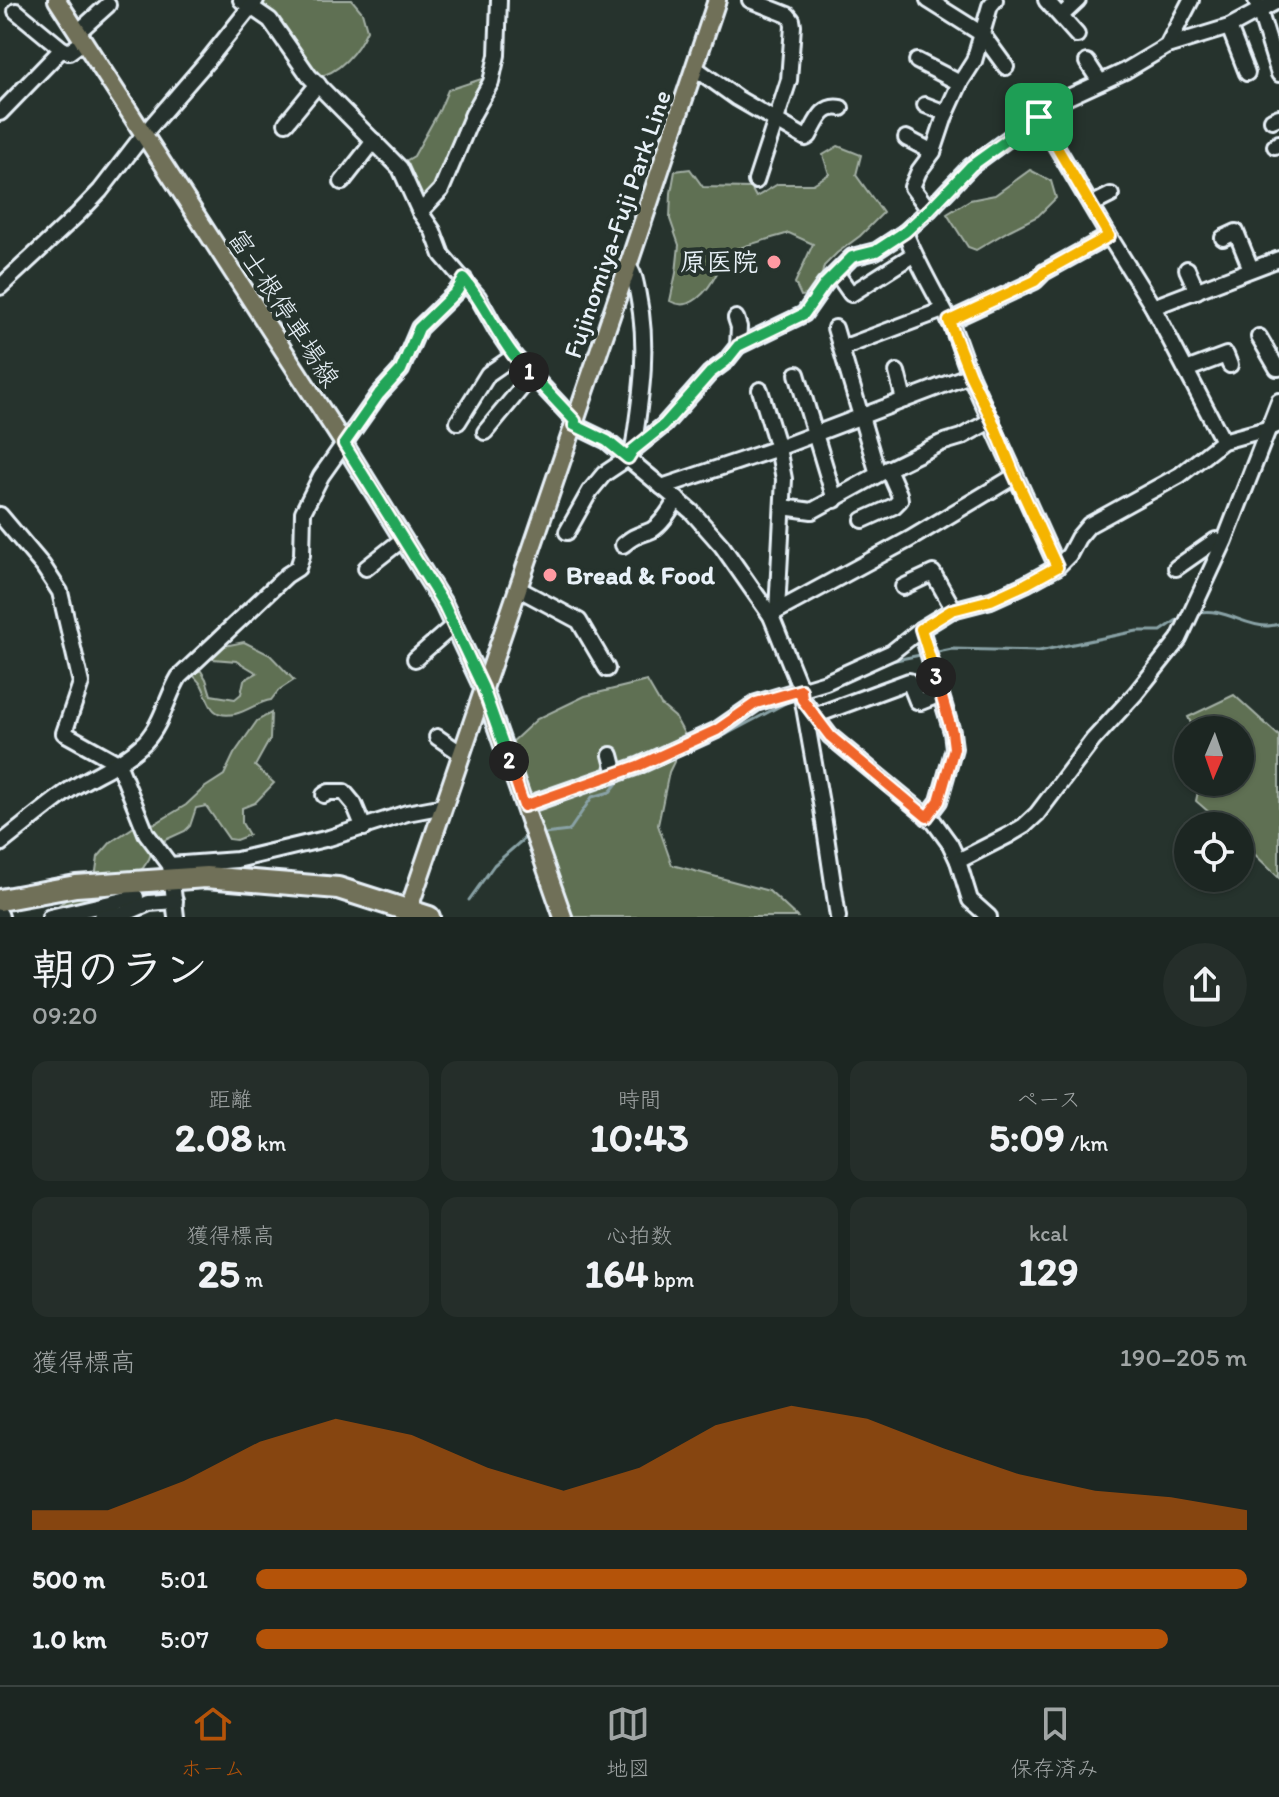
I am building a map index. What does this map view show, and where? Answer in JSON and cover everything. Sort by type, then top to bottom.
[{"type":"highway","points":[[0,900],[171,871],[206,877],[338,888],[407,913],[429,917]]},
{"type":"main road","name":"富士根停車場線","points":[[57,0],[344,444],[444,605],[483,688],[563,917]]},
{"type":"main road","name":"Fujinomiya-Fuji Park Line","points":[[407,913],[717,0]]},
{"type":"street","points":[[420,212],[441,190],[473,114],[491,82],[497,55],[499,0]]},
{"type":"street","points":[[750,0],[788,15],[792,20],[789,80],[756,181]]},
{"type":"street","points":[[928,0],[982,34],[1006,67]]},
{"type":"street","points":[[929,210],[912,187],[933,152],[946,113],[974,61],[990,6],[995,0]]},
{"type":"street","points":[[1046,0],[1077,35]]},
{"type":"street","points":[[1061,16],[1078,0]]},
{"type":"street","points":[[567,532],[590,491],[604,474],[664,425],[738,346],[804,314],[825,284],[852,257],[876,251],[905,232],[971,166],[1064,99],[1125,71],[1167,46],[1229,27],[1257,5],[1279,0]]},
{"type":"street","points":[[0,287],[100,191],[250,2],[270,20],[309,76],[400,168],[442,255],[478,297],[514,356],[575,423],[631,454],[662,487],[692,512],[774,614],[802,695],[838,917]]},
{"type":"street","points":[[1167,46],[1183,2]]},
{"type":"street","points":[[0,113],[65,56],[108,5]]},
{"type":"street","points":[[1257,5],[1279,74]]},
{"type":"street","points":[[16,11],[65,56]]},
{"type":"street","points":[[1229,27],[1247,73]]},
{"type":"street","points":[[917,61],[960,83]]},
{"type":"street","points":[[1087,62],[1100,82]]},
{"type":"street","points":[[695,68],[737,98],[806,138],[823,111],[841,108]]},
{"type":"street","points":[[286,123],[318,84]]},
{"type":"street","points":[[785,97],[800,106]]},
{"type":"street","points":[[925,105],[946,113]]},
{"type":"street","points":[[1039,117],[1153,307],[1223,441]]},
{"type":"street","points":[[906,138],[933,152]]},
{"type":"street","points":[[342,182],[374,141]]},
{"type":"street","points":[[1091,205],[1111,195]]},
{"type":"street","points":[[905,232],[946,315],[1057,567]]},
{"type":"street","points":[[1223,238],[1236,232],[1251,269]]},
{"type":"street","points":[[842,348],[946,315],[1035,281],[1044,272],[1109,236]]},
{"type":"street","points":[[837,274],[851,294],[914,254]]},
{"type":"street","points":[[1153,307],[1279,259]]},
{"type":"street","points":[[628,266],[640,303],[645,343],[641,397],[631,454]]},
{"type":"street","points":[[1187,269],[1197,291]]},
{"type":"street","points":[[0,844],[69,790],[118,763],[147,740],[179,677],[298,568],[302,555],[303,512],[321,476],[379,394],[401,370],[419,328],[457,291],[464,279]]},
{"type":"street","points":[[736,318],[738,346]]},
{"type":"street","points":[[835,328],[861,417],[883,472],[900,500],[897,505],[863,520]]},
{"type":"street","points":[[1259,337],[1279,368]]},
{"type":"street","points":[[1186,370],[1226,355],[1230,365]]},
{"type":"street","points":[[458,422],[488,374],[514,356]]},
{"type":"street","points":[[897,372],[904,400]]},
{"type":"street","points":[[797,374],[835,500]]},
{"type":"street","points":[[485,432],[532,375]]},
{"type":"street","points":[[662,487],[778,448],[970,375]]},
{"type":"street","points":[[760,390],[784,479],[774,614]]},
{"type":"street","points":[[958,861],[1009,835],[1037,814],[1093,740],[1179,639],[1273,427],[1279,401]]},
{"type":"street","points":[[783,507],[812,511],[883,472],[992,420]]},
{"type":"street","points":[[524,806],[616,774],[717,730],[756,703],[802,695],[892,652],[921,629],[954,610],[991,600],[1057,567],[1089,525],[1180,475],[1223,441],[1273,427]]},
{"type":"street","points":[[774,614],[910,539],[1015,476]]},
{"type":"street","points":[[623,545],[633,536],[659,524],[677,499]]},
{"type":"street","points":[[0,515],[43,566],[60,592],[81,683],[64,733],[118,763],[146,833],[171,871],[176,917]]},
{"type":"street","points":[[366,568],[403,539]]},
{"type":"street","points":[[1176,568],[1216,540],[1223,543]]},
{"type":"street","points":[[903,587],[933,573],[954,610]]},
{"type":"street","points":[[519,589],[579,621],[607,669]]},
{"type":"street","points":[[415,659],[454,625]]},
{"type":"street","points":[[921,629],[954,748],[939,801],[927,817]]},
{"type":"street","points":[[814,716],[909,681],[917,701],[941,694]]},
{"type":"street","points":[[802,695],[830,736],[934,822],[958,861],[970,900],[989,917]]},
{"type":"street","points":[[437,737],[462,754]]},
{"type":"street","points":[[611,755],[616,774]]},
{"type":"street","points":[[324,795],[344,792],[354,804],[364,828]]},
{"type":"street","points":[[171,871],[237,860],[329,838],[407,813],[444,806]]},
{"type":"street","points":[[50,917],[136,897]]},
{"type":"street","points":[[110,916],[124,914],[149,903],[175,901]]},
{"type":"green space","points":[[264,0],[352,0],[362,12],[367,30],[340,67],[315,77],[254,7]]},
{"type":"green space","points":[[481,79],[487,84],[436,190],[422,204],[402,163],[414,156],[448,90]]},
{"type":"green space","points":[[838,146],[861,155],[856,175],[883,213],[824,266],[817,294],[801,296],[795,283],[813,244],[789,233],[730,252],[709,287],[698,298],[685,304],[670,301],[679,245],[670,219],[675,171],[690,169],[703,187],[751,188],[756,197],[778,184],[813,184],[829,174],[823,155]]},
{"type":"green space","points":[[1030,170],[1051,181],[1056,198],[1038,216],[976,250],[968,247],[947,214],[970,200],[995,195]]},
{"type":"green space","points":[[244,642],[270,655],[294,680],[271,700],[235,714],[220,714],[211,707],[201,684],[187,670],[201,671],[211,695],[235,699],[241,694],[244,680],[257,673],[237,661],[213,659],[214,648]]},
{"type":"green space","points":[[647,681],[661,705],[675,717],[686,737],[669,772],[658,825],[672,865],[769,891],[797,917],[570,917],[510,744],[537,719],[585,696]]},
{"type":"green space","points":[[1234,695],[1279,736],[1279,878],[1254,854],[1254,812],[1209,812],[1196,801],[1197,796],[1254,796],[1254,716],[1190,716]]},
{"type":"green space","points":[[271,713],[270,739],[255,766],[274,783],[255,803],[242,808],[242,823],[249,835],[229,839],[206,806],[196,808],[185,831],[154,845],[143,868],[95,900],[92,917],[43,917],[95,878],[98,857],[111,842],[134,827],[156,823],[186,805],[224,775],[234,754],[257,721]]},
{"type":"waterway","points":[[1197,613],[1214,612],[1258,625],[1279,624]]},
{"type":"waterway","points":[[933,653],[952,649],[1039,651],[1137,631],[1161,631],[1183,618]]},
{"type":"waterway","points":[[875,668],[891,661],[925,654]]},
{"type":"waterway","points":[[696,747],[793,699]]},
{"type":"waterway","points":[[544,834],[569,831],[592,797],[610,792],[623,779]]},
{"type":"waterway","points":[[469,900],[494,865],[527,836]]},
{"type":"place","name":"原医院","points":[[774,262]]},
{"type":"place","name":"Bread & Food","points":[[550,575]]},
{"type":"route","points":[[1039,117],[1109,236],[1044,272],[1035,281],[949,321],[970,375],[1057,567],[991,600],[952,610],[921,629],[953,738],[954,748],[939,801],[927,817],[830,736],[802,699],[801,690],[756,703],[717,730],[638,766],[524,806],[483,688],[461,639],[444,605],[344,444],[379,394],[401,370],[419,328],[457,291],[464,279],[514,356],[575,421],[574,425],[607,441],[628,458],[633,450],[664,425],[738,346],[804,314],[825,284],[852,257],[876,251],[905,232],[971,166],[1039,117]]}]
